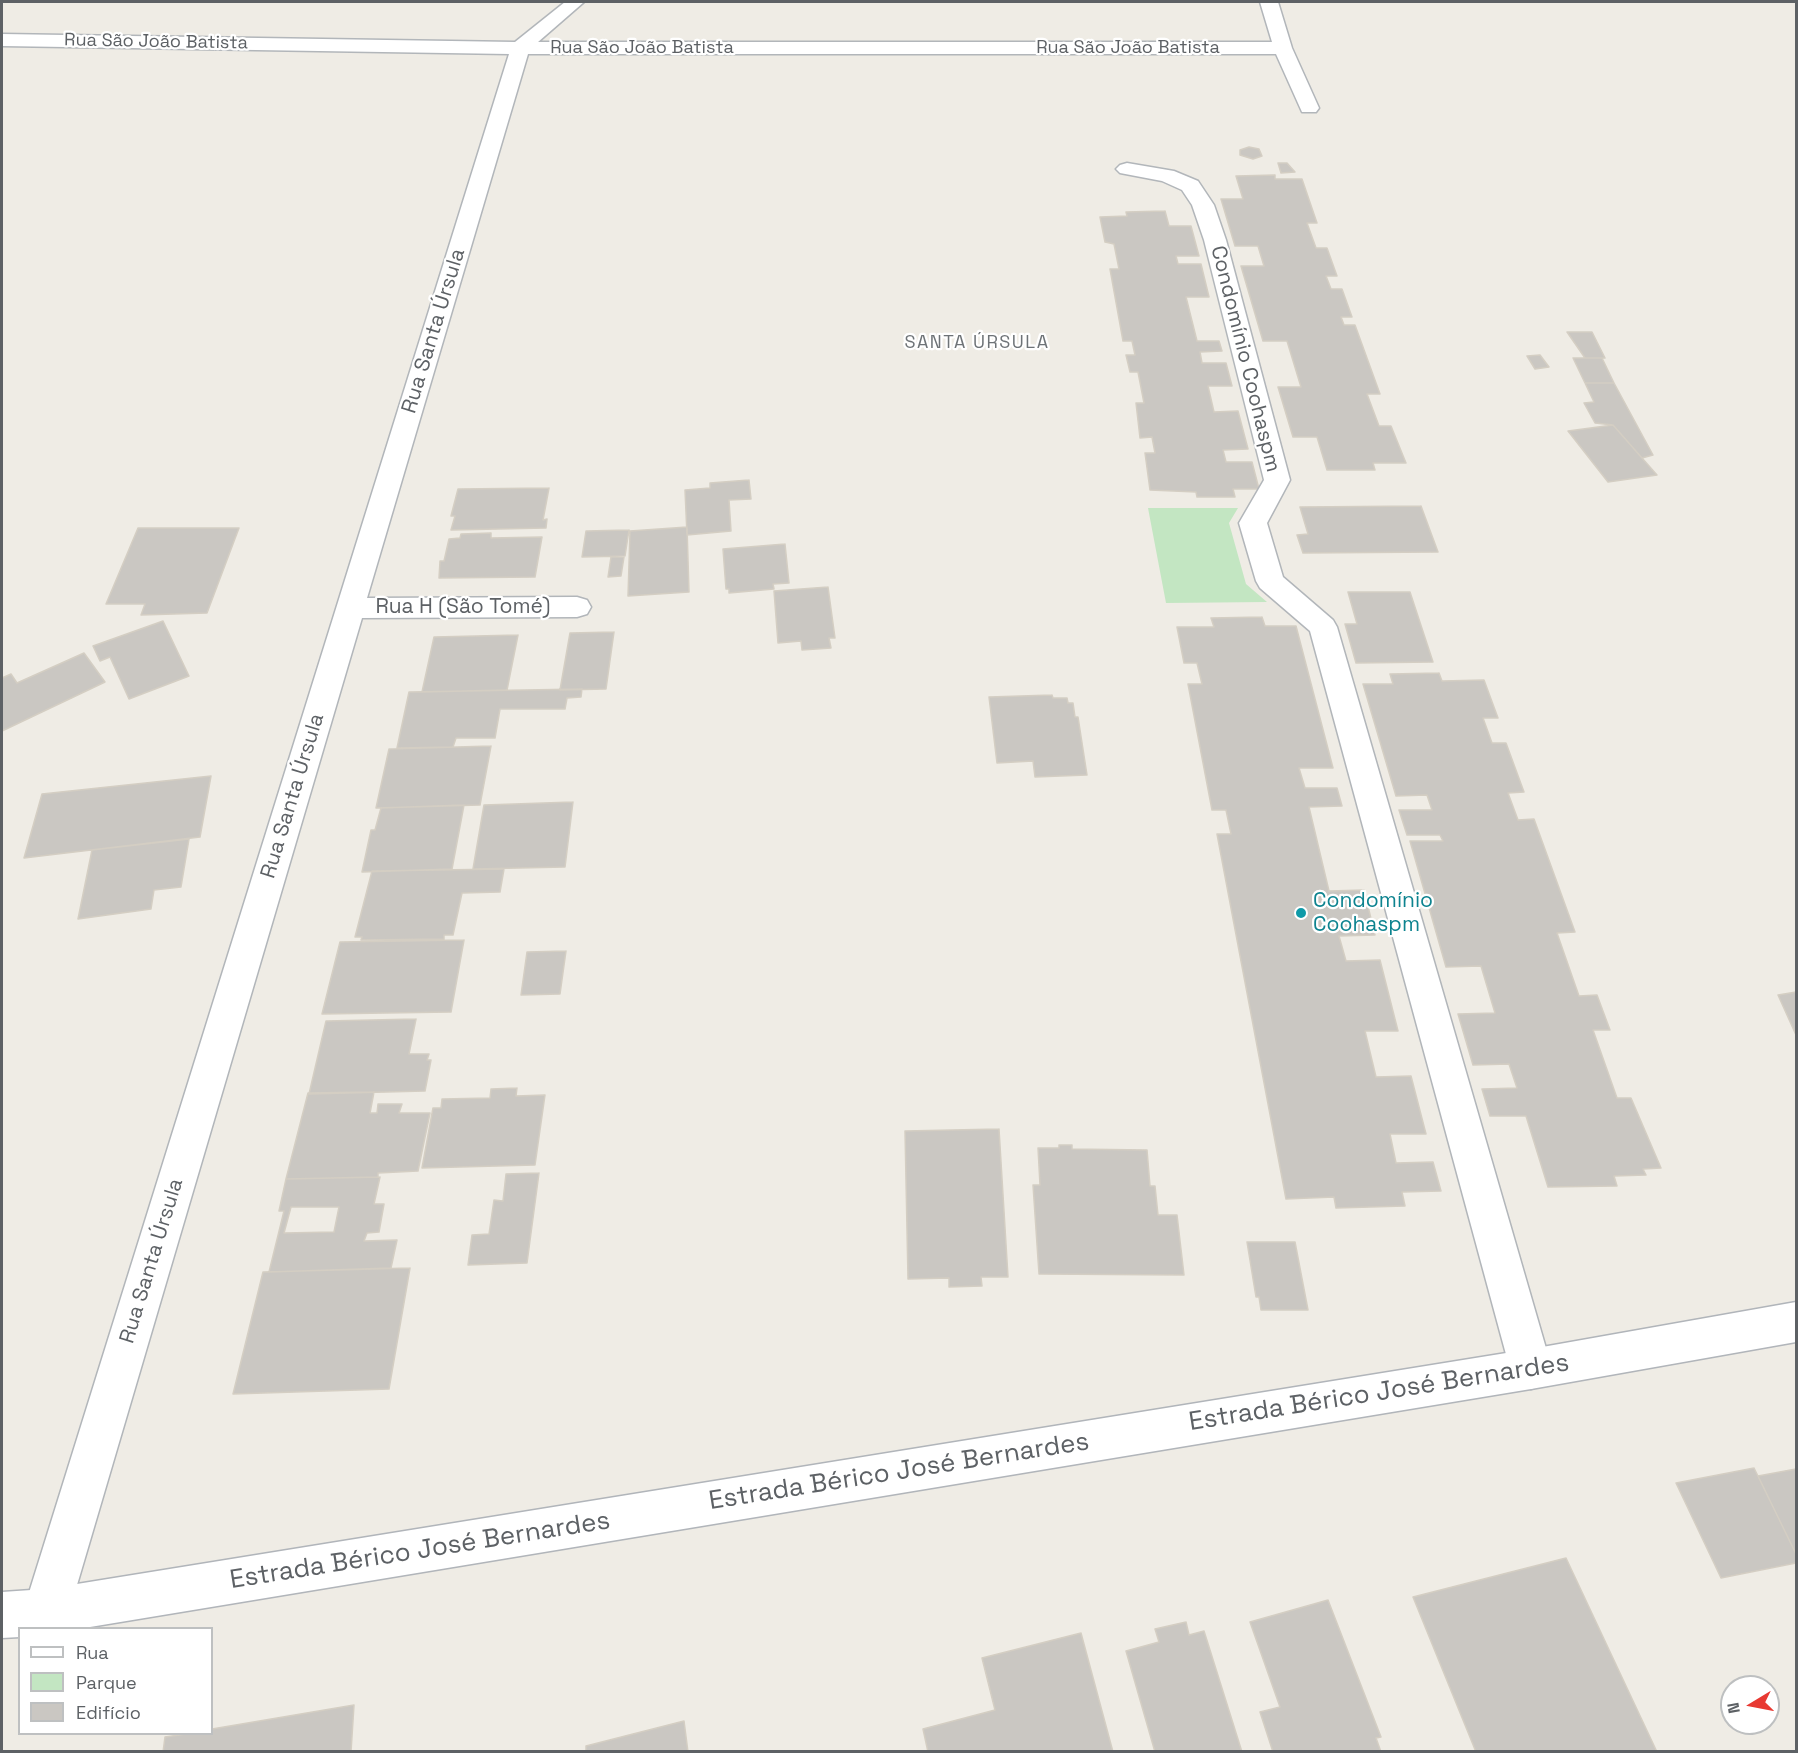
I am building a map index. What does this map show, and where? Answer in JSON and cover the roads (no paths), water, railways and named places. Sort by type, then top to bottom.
[{"type":"street","points":[[520,48],[575,2]]},
{"type":"street","points":[[1269,2],[1283,48],[1309,108]]},
{"type":"street","name":"Rua São João Batista","points":[[2,40],[520,48],[1283,48]]},
{"type":"street","name":"Rua Santa Úrsula","points":[[46,1612],[520,48]]},
{"type":"street","name":"Condomínio Coohaspm","points":[[1127,169],[1167,174],[1190,186],[1203,205],[1215,240],[1277,480],[1252,523],[1270,580],[1323,627],[1531,1369]]},
{"type":"street","name":"Rua H (São Tomé)","points":[[350,608],[577,607]]},
{"type":"street","name":"Estrada Bérico José Bernardes","points":[[2,1615],[46,1612],[1531,1369],[1797,1322]]},
{"type":"place","name":"Condomínio Coohaspm","points":[[1301,913]]},
{"type":"district","name":"SANTA ÚRSULA","points":[[977,343]]}]
